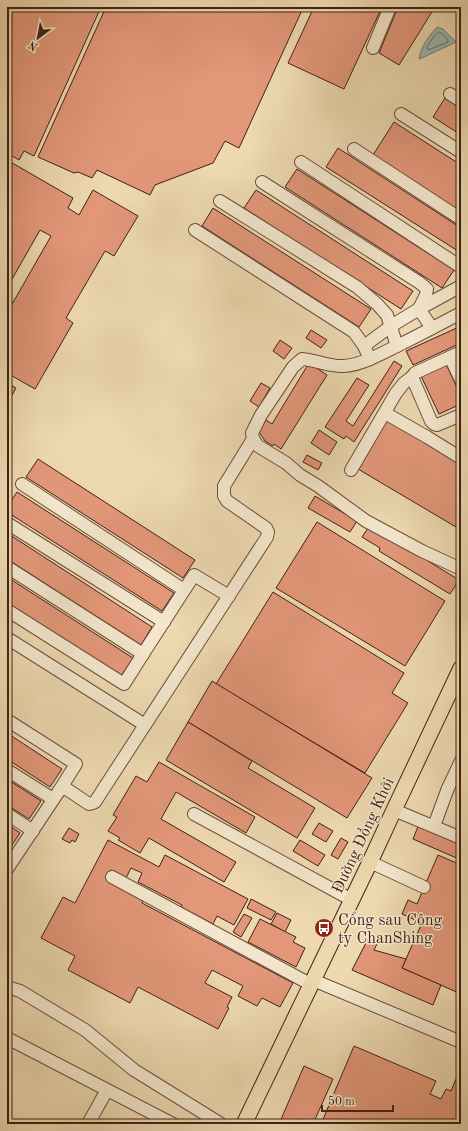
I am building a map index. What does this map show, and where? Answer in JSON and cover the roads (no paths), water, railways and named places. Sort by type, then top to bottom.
[{"type":"main road","name":"Đường Đồng Khởi","points":[[244,1124],[352,900],[461,668]]},
{"type":"lane","points":[[373,48],[390,7]]},
{"type":"lane","points":[[450,94],[461,101]]},
{"type":"lane","points":[[401,114],[461,152]]},
{"type":"lane","points":[[354,149],[461,219]]},
{"type":"lane","points":[[301,162],[461,267]]},
{"type":"lane","points":[[262,182],[420,283],[427,289],[426,295],[419,309]]},
{"type":"lane","points":[[220,201],[357,287],[387,315],[397,346]]},
{"type":"lane","points":[[195,230],[354,332],[370,358]]},
{"type":"lane","points":[[364,346],[391,326],[461,286]]},
{"type":"lane","points":[[419,309],[432,328]]},
{"type":"lane","points":[[460,311],[432,328],[357,364],[337,366],[302,359],[293,367],[261,415],[252,433],[253,439],[258,446],[286,463],[300,475],[318,486],[366,521],[422,551],[461,569]]},
{"type":"lane","points":[[351,470],[396,393],[415,373],[455,354],[461,380]]},
{"type":"lane","points":[[412,377],[431,421],[434,424]]},
{"type":"lane","points":[[385,413],[461,458]]},
{"type":"lane","points":[[434,424],[437,425],[461,415]]},
{"type":"lane","points":[[427,437],[434,424]]},
{"type":"lane","points":[[56,795],[65,788],[89,804],[94,803],[267,538],[268,532],[266,528],[227,502],[224,496],[224,486],[253,439]]},
{"type":"lane","points":[[22,484],[184,590]]},
{"type":"lane","points":[[7,523],[164,622]]},
{"type":"lane","points":[[7,567],[143,654]]},
{"type":"lane","points":[[7,610],[124,684],[194,575],[229,596]]},
{"type":"lane","points":[[7,638],[145,725]]},
{"type":"lane","points":[[7,720],[76,764],[8,865]]},
{"type":"lane","points":[[434,826],[448,788],[461,761]]},
{"type":"lane","points":[[7,770],[56,795]]},
{"type":"lane","points":[[394,810],[461,838]]},
{"type":"lane","points":[[7,814],[33,830]]},
{"type":"lane","points":[[194,814],[352,900]]},
{"type":"lane","points":[[370,862],[424,887]]},
{"type":"lane","points":[[112,877],[312,982],[461,1042]]},
{"type":"lane","points":[[7,987],[20,991],[84,1030],[134,1070],[221,1124]]},
{"type":"lane","points":[[7,1038],[173,1124]]},
{"type":"lane","points":[[88,1124],[107,1090]]},
{"type":"water","points":[[437,27],[443,29],[456,42],[419,59],[423,46]]},
{"type":"place","name":"Cổng sau Công ty ChanShing","points":[[324,928]]}]
